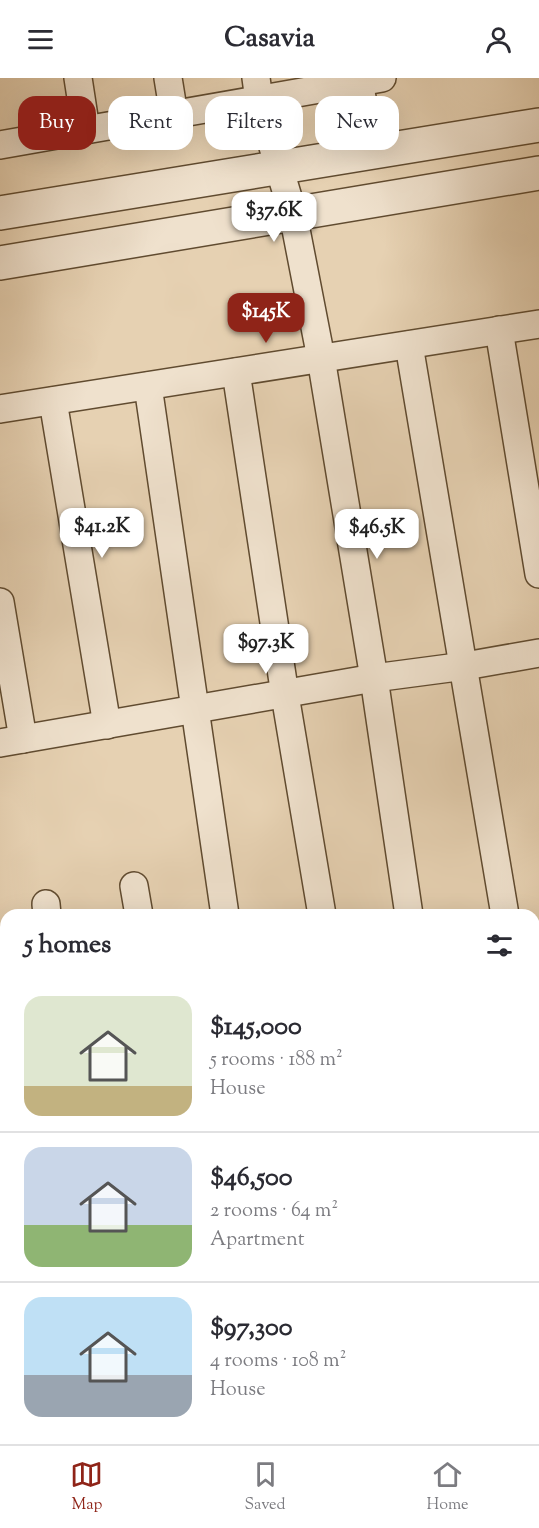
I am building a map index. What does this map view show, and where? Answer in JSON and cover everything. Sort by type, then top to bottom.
[{"type":"street","points":[[78,78],[81,96]]},
{"type":"street","points":[[168,78],[171,96]]},
{"type":"street","points":[[193,109],[257,89],[366,79],[373,152]]},
{"type":"street","points":[[257,89],[293,214],[321,358],[374,678],[408,909]]},
{"type":"street","points":[[0,213],[539,125]]},
{"type":"street","points":[[0,145],[18,142]]},
{"type":"street","points":[[0,263],[539,173]]},
{"type":"street","points":[[0,409],[539,324]]},
{"type":"street","points":[[499,330],[539,574]]},
{"type":"street","points":[[410,345],[504,909]]},
{"type":"street","points":[[236,372],[285,695],[321,909]]},
{"type":"street","points":[[148,386],[224,909]]},
{"type":"street","points":[[53,401],[107,724]]},
{"type":"street","points":[[0,602],[12,741],[374,678],[465,666],[539,652]]},
{"type":"street","points":[[134,886],[138,909]]}]
